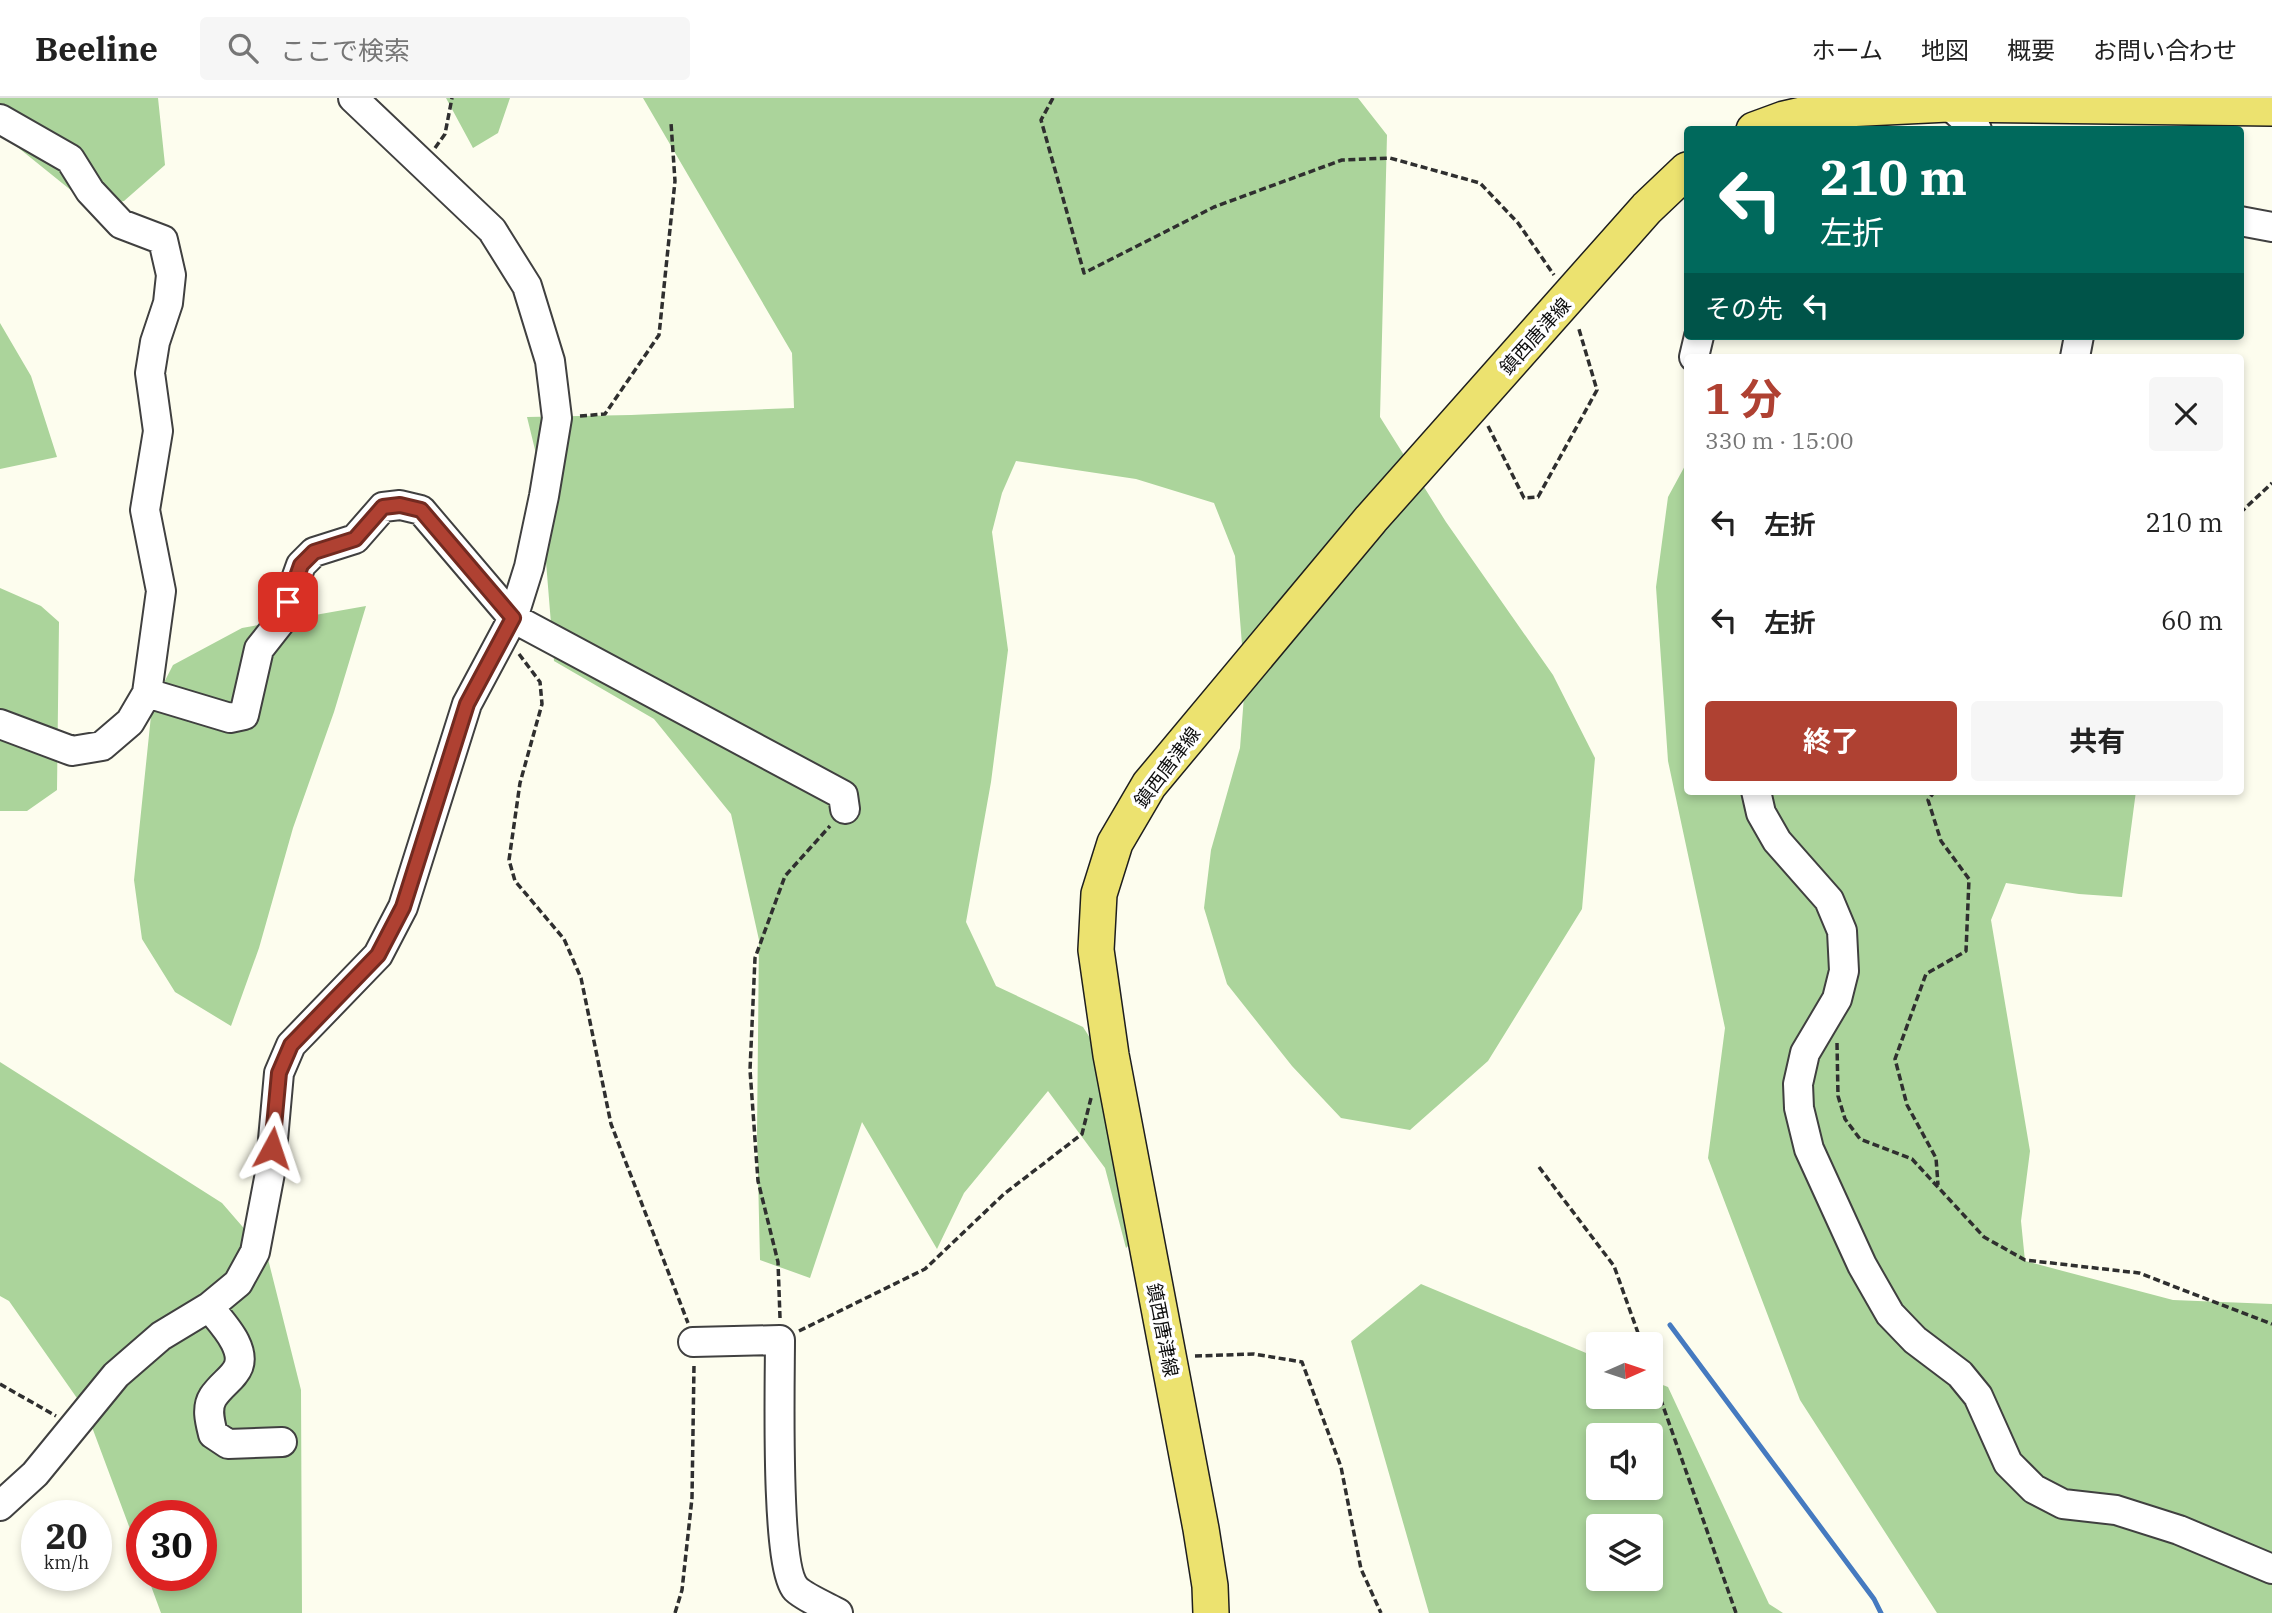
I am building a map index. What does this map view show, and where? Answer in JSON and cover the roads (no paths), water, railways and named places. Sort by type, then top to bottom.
[{"type":"main road","points":[[1765,126],[1824,110],[1895,118],[1948,104],[2272,108]]},
{"type":"main road","name":"鎮西唐津線","points":[[1211,1613],[1210,1586],[1201,1529],[1111,1055],[1096,950],[1099,894],[1115,843],[1149,785],[1371,519],[1647,208],[1684,173]]},
{"type":"street","points":[[0,1506],[35,1474],[116,1375],[161,1336],[209,1307],[238,1283],[255,1252],[270,1173],[279,1073],[291,1045],[378,955],[403,907],[467,704],[509,626],[529,567],[544,496],[556,418],[550,361],[527,286],[492,230],[353,98]]},
{"type":"street","points":[[1948,104],[1973,126]]},
{"type":"street","points":[[0,119],[70,159],[90,191],[121,224],[163,240],[171,275],[168,303],[155,342],[150,373],[158,431],[145,510],[160,591],[147,693],[130,722],[102,746],[72,751],[0,724]]},
{"type":"street","points":[[2244,222],[2272,227]]},
{"type":"street","points":[[147,693],[230,718],[244,715],[259,649],[281,621],[301,565],[314,552],[355,539],[383,507],[400,505],[421,510],[509,626],[843,795],[845,809]]},
{"type":"street","points":[[1757,795],[1761,813],[1777,841],[1829,900],[1842,931],[1844,971],[1837,999],[1805,1053],[1798,1084],[1799,1108],[1809,1149],[1861,1265],[1890,1314],[1915,1340],[1960,1374],[1978,1396],[2008,1462],[2034,1489],[2063,1504],[2116,1510],[2179,1530],[2272,1569]]},
{"type":"street","points":[[209,1307],[235,1342],[240,1359],[236,1375],[213,1398],[209,1414],[213,1434],[228,1444],[282,1442]]},
{"type":"street","points":[[693,1342],[780,1340],[780,1471],[788,1573],[796,1589],[838,1613]]},
{"type":"waterway","points":[[1670,1325],[1874,1599],[1881,1613]]}]
